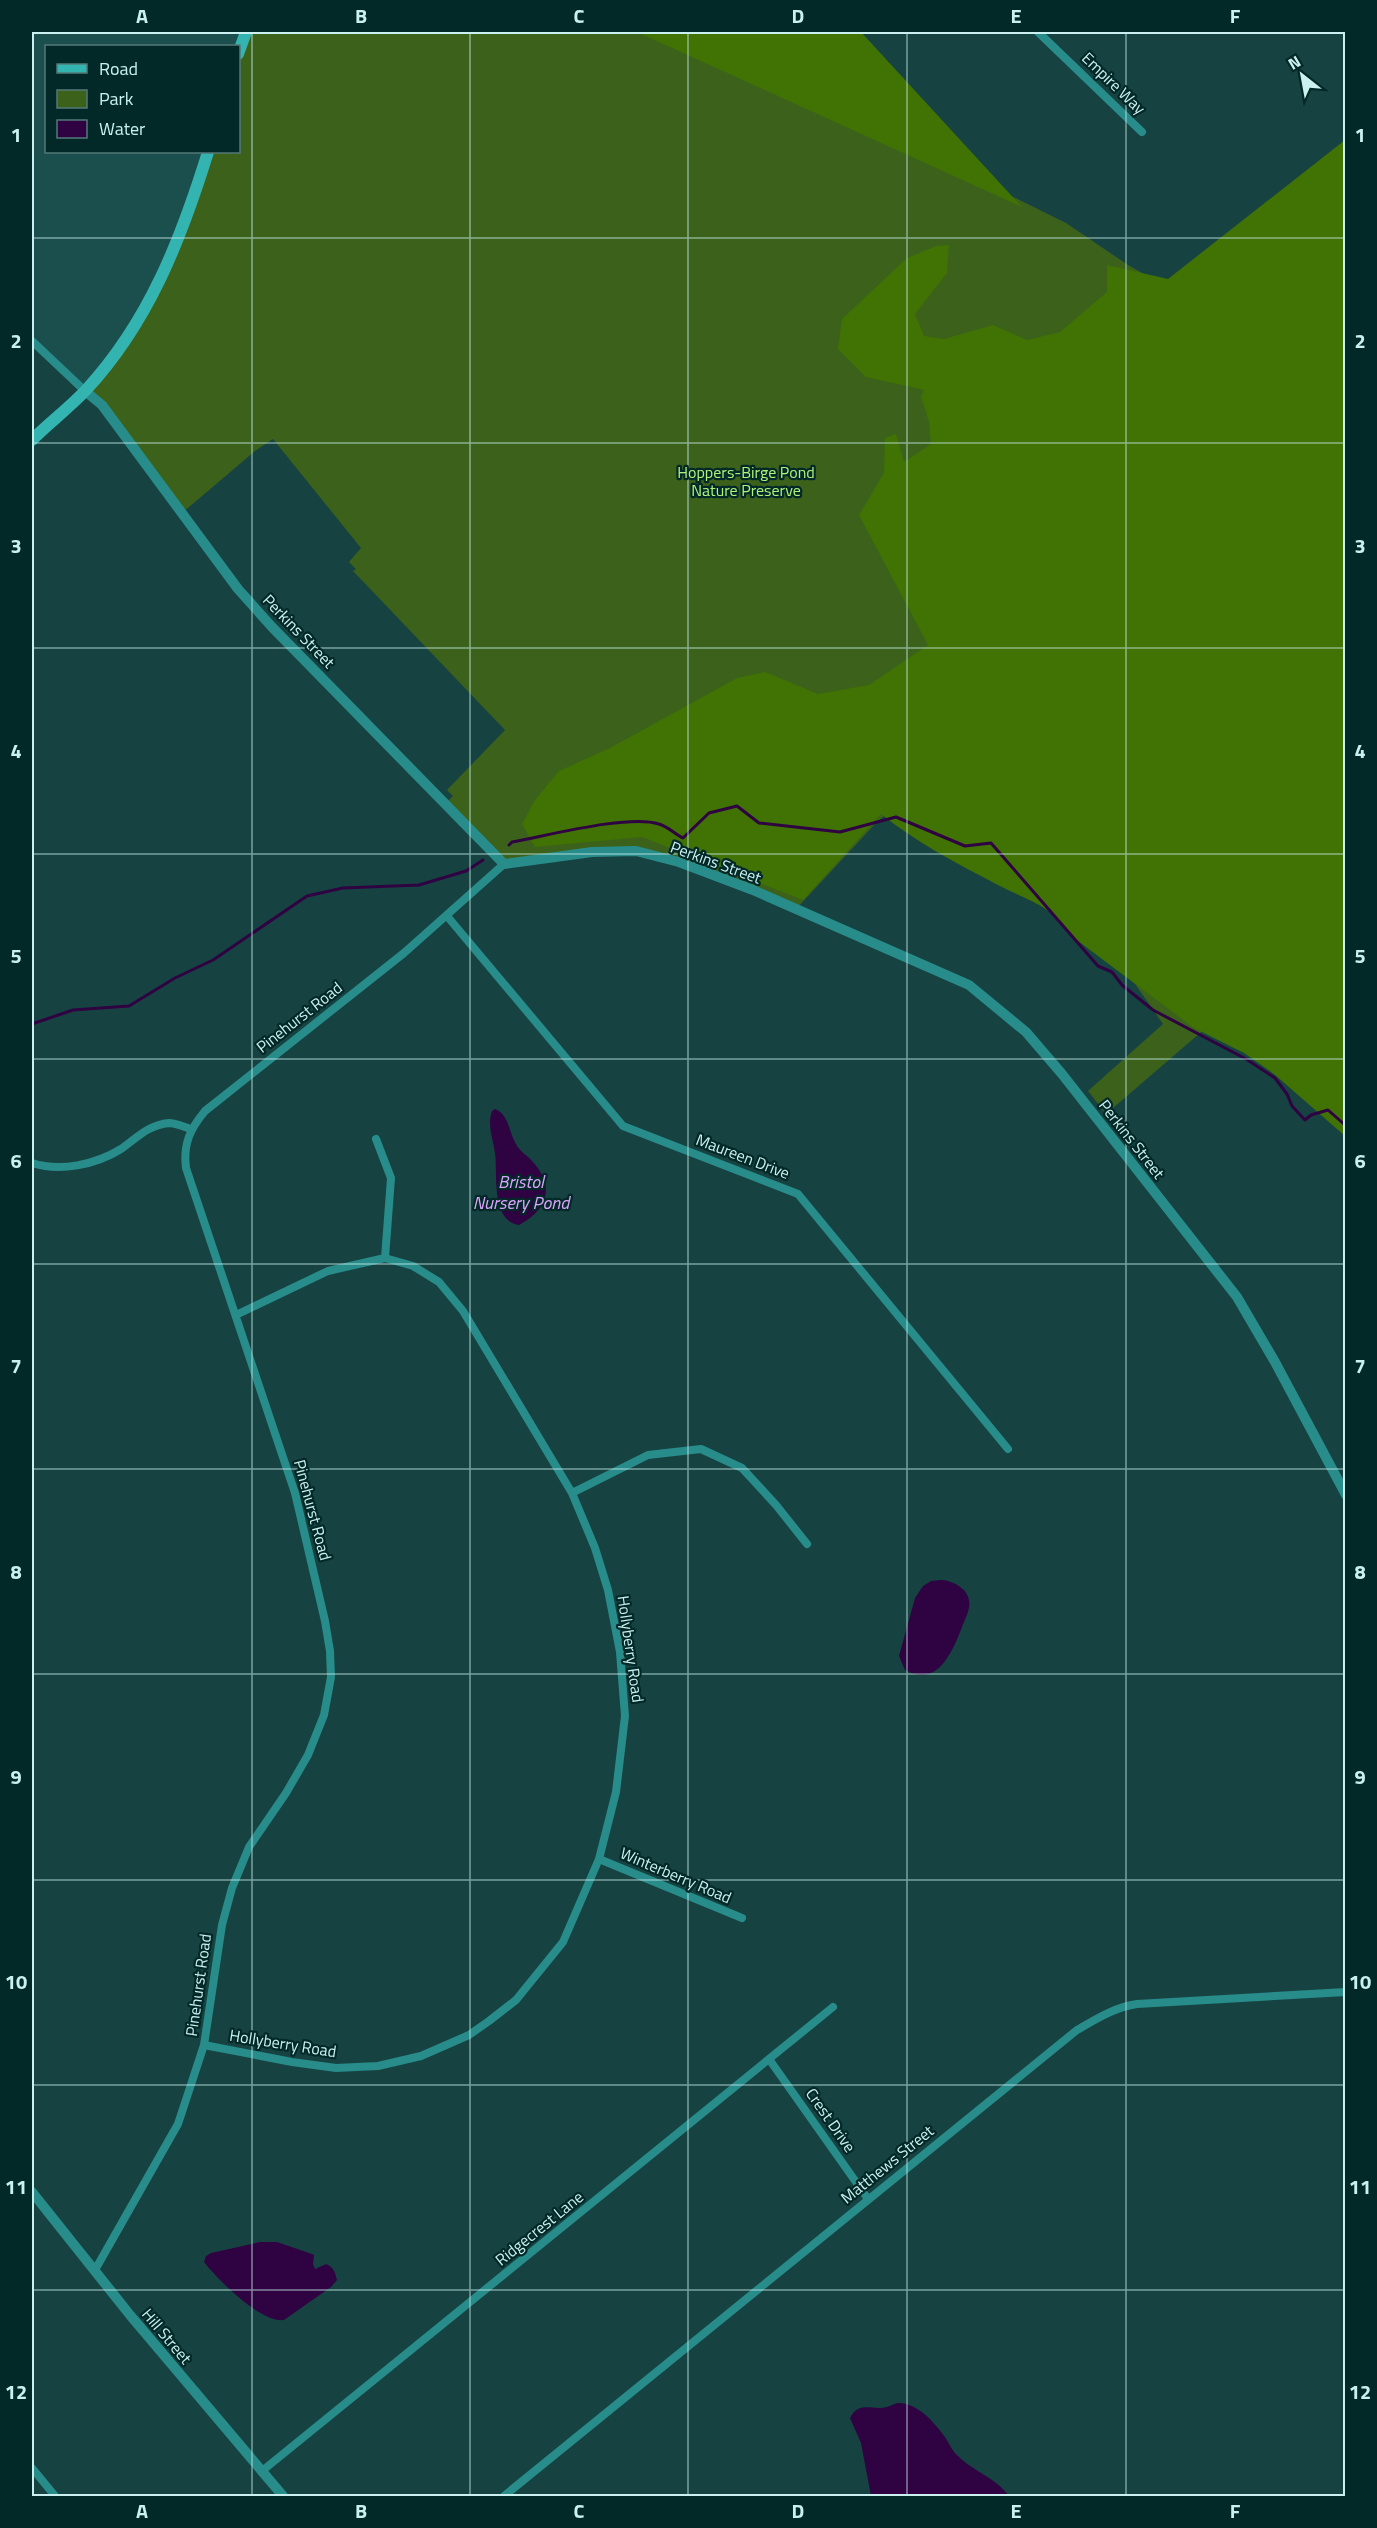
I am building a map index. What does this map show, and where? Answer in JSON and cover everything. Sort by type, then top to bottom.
[{"type":"main road","points":[[240,48],[246,32]]},
{"type":"main road","points":[[32,440],[85,391],[124,342],[148,307],[184,225],[208,153]]},
{"type":"street","name":"Empire Way","points":[[1038,32],[1142,132]]},
{"type":"street","name":"Perkins Street","points":[[32,341],[102,405],[238,589],[272,627],[504,864],[592,852],[636,851],[669,860],[753,890],[969,985],[1026,1032],[1062,1074],[1237,1297],[1275,1362],[1346,1495]]},
{"type":"street","name":"Pinehurst Road","points":[[95,2270],[174,2132],[204,2045],[222,1925],[232,1888],[249,1847],[286,1793],[308,1755],[324,1714],[331,1677],[326,1621],[295,1493],[186,1168],[184,1152],[191,1129],[205,1111],[370,981],[504,864]]},
{"type":"street","name":"Maureen Drive","points":[[447,916],[623,1126],[798,1194],[1008,1449]]},
{"type":"street","points":[[32,1163],[55,1167],[75,1166],[98,1160],[120,1150],[152,1126],[172,1123],[191,1129]]},
{"type":"street","points":[[376,1139],[391,1178],[385,1258]]},
{"type":"street","name":"Hollyberry Road","points":[[204,2045],[336,2068],[378,2066],[421,2056],[469,2035],[516,2000],[563,1942],[599,1859],[616,1792],[625,1716],[620,1652],[608,1590],[595,1548],[572,1493],[463,1311],[438,1282],[413,1266],[385,1258],[328,1271],[236,1315]]},
{"type":"street","points":[[572,1493],[648,1455],[701,1449],[742,1468],[807,1544]]},
{"type":"street","name":"Winterberry Road","points":[[599,1859],[742,1918]]},
{"type":"street","name":"Matthews Street","points":[[504,2496],[1077,2030],[1099,2017],[1125,2006],[1137,2004],[1346,1992]]},
{"type":"street","name":"Ridgecrest Lane","points":[[262,2471],[833,2007]]},
{"type":"street","name":"Crest Drive","points":[[769,2059],[868,2199]]},
{"type":"street","name":"Hill Street","points":[[32,2192],[283,2496]]},
{"type":"street","points":[[32,2468],[55,2496]]},
{"type":"shaded area","points":[[32,32],[246,32],[239,45],[45,45],[45,153],[208,153],[148,307],[85,391],[32,341]]},
{"type":"green space","name":"Hoppers-Birge Pond Nature Preserve","points":[[246,32],[702,32],[991,186],[1066,223],[1128,265],[1174,291],[1214,1021],[1106,1114],[1088,1091],[1163,1024],[1087,915],[938,769],[875,824],[796,909],[636,851],[504,864],[446,803],[453,796],[447,790],[505,730],[353,571],[356,569],[349,562],[361,548],[273,439],[255,451],[182,513],[85,391],[137,325],[208,153],[240,153],[240,51]]},
{"type":"green space","points":[[637,32],[861,32],[1022,207]]},
{"type":"green space","points":[[1345,140],[1345,1136],[1274,1074],[1244,1053],[1194,1028],[1074,938],[1065,926],[1048,911],[937,852],[881,814],[803,900],[642,837],[535,847],[522,824],[535,800],[559,771],[610,748],[737,678],[765,672],[818,694],[869,685],[928,645],[859,515],[884,473],[885,438],[896,434],[904,462],[931,444],[929,422],[921,397],[924,390],[866,377],[838,349],[842,319],[907,258],[936,246],[949,245],[947,273],[915,314],[924,336],[944,339],[993,325],[1027,340],[1060,332],[1107,292],[1107,265],[1168,279]]},
{"type":"water","name":"Bristol Nursery Pond","points":[[495,1109],[500,1111],[506,1119],[517,1146],[539,1170],[546,1189],[542,1205],[536,1213],[519,1225],[510,1222],[503,1215],[499,1205],[495,1153],[490,1127],[492,1111]]},
{"type":"water","points":[[931,1581],[954,1583],[962,1588],[968,1596],[968,1610],[949,1656],[935,1671],[927,1675],[917,1675],[905,1670],[899,1656],[915,1598],[923,1586]]},
{"type":"water","points":[[260,2242],[277,2242],[312,2254],[315,2269],[329,2265],[334,2270],[337,2280],[331,2287],[284,2320],[264,2315],[229,2289],[204,2262],[206,2256],[211,2253]]},
{"type":"water","points":[[897,2403],[918,2409],[941,2431],[964,2462],[997,2484],[1009,2496],[871,2496],[861,2443],[850,2418],[857,2409],[888,2407]]},
{"type":"waterway","points":[[509,845],[512,842],[566,831],[628,822],[659,824],[683,838],[709,813],[737,806],[759,823],[840,832],[896,817],[965,846],[991,843],[1098,966],[1112,972],[1122,985],[1153,1010],[1246,1059],[1275,1078],[1287,1094],[1292,1106],[1305,1120],[1311,1115],[1328,1110],[1345,1125],[1346,1143]]},
{"type":"waterway","points":[[32,1024],[73,1010],[129,1006],[175,978],[213,960],[307,896],[343,888],[419,885],[466,871],[483,860]]}]
